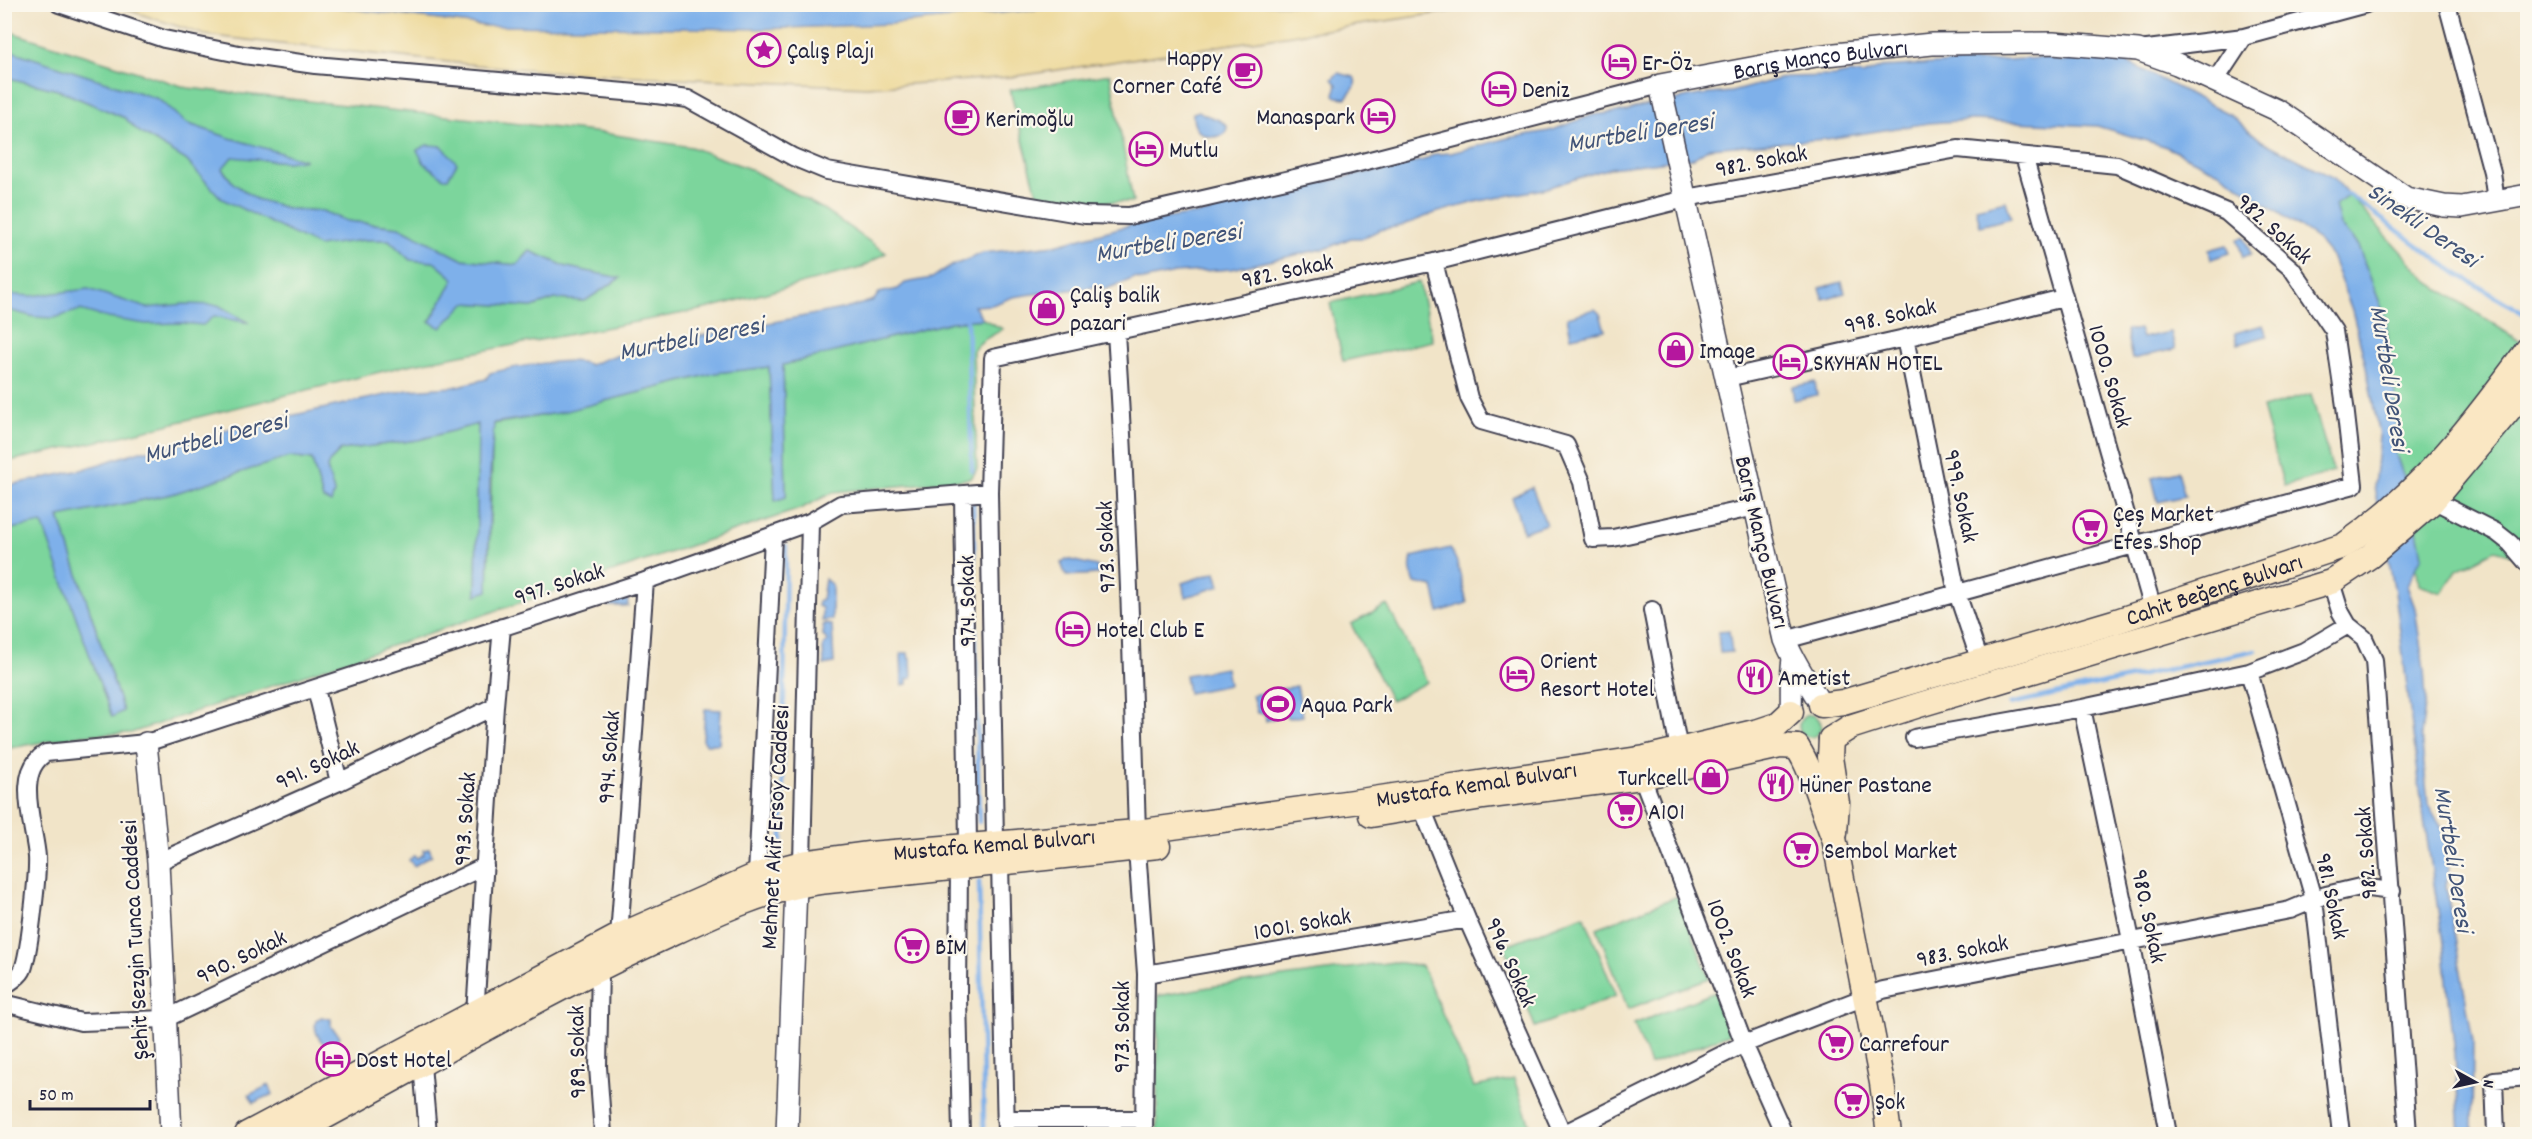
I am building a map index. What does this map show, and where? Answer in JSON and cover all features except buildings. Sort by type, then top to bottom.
[{"type":"main road","name":"Cahit Beğenç Bulvarı","points":[[1821,705],[1843,702],[1980,662],[2153,609],[2343,546],[2374,525],[2429,495],[2464,436],[2528,349]]},
{"type":"main road","name":"Cahit Beğenç Bulvarı","points":[[1831,739],[1851,727],[1919,705],[2331,582],[2370,556],[2528,387]]},
{"type":"main road","points":[[1834,838],[1837,803],[1830,757],[1833,720],[1829,711],[1812,702],[1802,704],[1791,712],[1786,731],[1806,761],[1834,838],[1867,996],[1889,1134]]},
{"type":"main road","name":"Mustafa Kemal Bulvarı","points":[[1137,840],[1645,758],[1759,731],[1777,725],[1791,712]]},
{"type":"main road","points":[[1797,747],[1816,750],[1831,739]]},
{"type":"main road","name":"Mustafa Kemal Bulvarı","points":[[293,1134],[600,968],[760,895],[799,874],[869,854],[997,853],[1137,840],[1422,808],[1483,797],[1642,777],[1780,746],[1797,747]]},
{"type":"main road","name":"Mustafa Kemal Bulvarı","points":[[247,1134],[619,936],[757,875],[799,874]]},
{"type":"street","points":[[59,4],[164,39],[243,55],[315,65],[688,99],[793,157],[827,171],[1085,215],[1129,216],[1347,166],[1660,85]]},
{"type":"street","points":[[2138,50],[2244,37],[2366,4]]},
{"type":"street","points":[[2447,4],[2492,172],[2496,201]]},
{"type":"street","points":[[2215,81],[2244,37]]},
{"type":"street","name":"Barış Manço Bulvarı","points":[[1791,712],[1789,649],[1660,85],[1816,56],[1932,44],[2053,43],[2138,50],[2215,81],[2277,110],[2406,198],[2444,206],[2462,207],[2528,195]]},
{"type":"street","name":"982. Sokak","points":[[993,358],[1434,262],[1685,199],[1878,162],[1958,149],[2117,165],[2226,212],[2292,269],[2334,332],[2354,485],[2134,547]]},
{"type":"street","name":"1000. Sokak","points":[[2024,156],[2153,609]]},
{"type":"street","points":[[1434,262],[1469,398],[1481,421],[1566,446],[1582,482],[1593,539],[1612,538],[1756,507]]},
{"type":"street","name":"998. Sokak","points":[[1727,378],[1905,338],[2063,297]]},
{"type":"street","name":"973. Sokak","points":[[1116,333],[1130,566],[1137,840],[1146,974],[1144,1127]]},
{"type":"street","name":"999. Sokak","points":[[1905,338],[1957,593],[1980,662]]},
{"type":"street","name":"974. Sokak","points":[[993,358],[989,492],[1005,1127]]},
{"type":"street","name":"997. Sokak","points":[[4,986],[21,973],[27,956],[37,857],[28,803],[32,769],[36,759],[46,753],[146,743],[645,581],[810,522],[841,504],[989,492]]},
{"type":"street","points":[[961,1134],[958,996],[964,855],[963,495]]},
{"type":"street","points":[[2429,495],[2496,532],[2510,543],[2528,564]]},
{"type":"street","name":"Mehmet Akif Ersoy Caddesi","points":[[787,1134],[799,874],[810,522]]},
{"type":"street","points":[[757,875],[773,536]]},
{"type":"street","points":[[1789,649],[1957,593],[2134,547]]},
{"type":"street","name":"994. Sokak","points":[[619,936],[645,581]]},
{"type":"street","name":"982. Sokak","points":[[2331,582],[2340,611],[2348,625],[2364,638],[2374,660],[2408,1134]]},
{"type":"street","points":[[1652,610],[1679,749]]},
{"type":"street","points":[[1914,738],[2082,708],[2249,672],[2304,651],[2348,625]]},
{"type":"street","name":"993. Sokak","points":[[475,1014],[502,627]]},
{"type":"street","name":"Barış Manço Bulvarı","points":[[1789,649],[1821,705]]},
{"type":"street","name":"981. Sokak","points":[[2249,672],[2314,899],[2341,1134]]},
{"type":"street","points":[[316,689],[339,782]]},
{"type":"street","name":"991. Sokak","points":[[158,862],[339,782],[495,706]]},
{"type":"street","name":"980. Sokak","points":[[2082,708],[2131,940],[2168,1134]]},
{"type":"street","name":"Şehit Sezgin Tunca Caddesi","points":[[146,743],[158,862],[171,1134]]},
{"type":"street","name":"1002. Sokak","points":[[1642,777],[1744,1044],[1784,1134]]},
{"type":"street","name":"996. Sokak","points":[[1422,808],[1467,919],[1563,1134]]},
{"type":"street","name":"990. Sokak","points":[[4,1003],[81,1022],[165,1019],[485,866]]},
{"type":"street","name":"983. Sokak","points":[[1563,1134],[1744,1044],[1867,996],[1894,988],[2290,910],[2314,899],[2360,887],[2392,891]]},
{"type":"street","name":"1001. Sokak","points":[[1146,974],[1467,919]]},
{"type":"street","name":"989. Sokak","points":[[600,968],[598,1066],[603,1134]]},
{"type":"street","points":[[422,1065],[428,1134]]},
{"type":"street","points":[[2496,1134],[2494,1080],[2528,1077]]},
{"type":"street","points":[[1005,1127],[1144,1127]]},
{"type":"green space","points":[[4,30],[188,88],[603,133],[691,147],[750,169],[823,209],[886,253],[861,268],[705,309],[408,365],[126,435],[5,462],[5,77],[58,90],[125,118],[138,131],[186,160],[222,199],[318,245],[389,240],[410,260],[434,262],[454,279],[430,321],[465,303],[532,307],[555,299],[585,301],[620,278],[567,267],[530,251],[517,265],[461,259],[399,227],[347,221],[322,211],[290,209],[256,199],[233,183],[222,168],[233,156],[287,162],[186,123],[158,99],[7,51]]},
{"type":"green space","points":[[1110,74],[1133,202],[1093,202],[1037,194],[1010,90]]},
{"type":"green space","points":[[2349,195],[2429,282],[2527,346],[2527,561],[2525,558],[2495,550],[2457,570],[2442,593],[2419,585],[2403,475],[2393,446],[2396,422],[2386,319],[2358,246],[2340,225],[2334,205]]},
{"type":"green space","points":[[1419,282],[1433,341],[1343,361],[1330,303]]},
{"type":"green space","points":[[983,319],[1003,329],[983,341],[973,351],[977,469],[972,477],[962,480],[834,492],[800,509],[131,733],[82,735],[5,749],[5,530],[42,522],[112,717],[123,711],[59,517],[172,494],[289,457],[312,460],[323,499],[334,493],[327,468],[329,462],[341,450],[418,440],[478,424],[476,594],[488,591],[493,424],[558,413],[715,373],[769,367],[775,500],[786,497],[783,365],[952,322]]},
{"type":"green space","points":[[2311,394],[2333,472],[2284,486],[2262,408]]},
{"type":"green space","points":[[1387,605],[1427,682],[1391,701],[1351,624]]},
{"type":"green space","points":[[1810,715],[1818,718],[1821,726],[1818,734],[1810,737],[1802,734],[1799,726],[1802,718]]},
{"type":"green space","points":[[1678,896],[1709,978],[1628,1009],[1597,928]]},
{"type":"green space","points":[[1584,915],[1616,996],[1535,1027],[1504,946]]},
{"type":"green space","points":[[1394,962],[1422,966],[1474,1087],[1514,1079],[1533,1134],[1157,1134],[1158,996]]},
{"type":"green space","points":[[1715,992],[1731,1033],[1650,1065],[1634,1024]]},
{"type":"sand","name":"Çalış Plajı","points":[[320,4],[486,26],[890,24],[1081,4],[1493,5],[1011,77],[866,87],[575,73],[290,45],[205,35],[112,5]]},
{"type":"water","points":[[321,5],[1081,5],[890,24],[763,29],[486,26]]},
{"type":"water","points":[[5,49],[158,99],[186,123],[305,160],[287,162],[232,157],[222,169],[233,183],[256,199],[290,209],[322,211],[347,221],[399,227],[461,259],[517,265],[530,251],[567,267],[620,278],[585,301],[555,299],[532,307],[465,303],[441,328],[430,322],[454,279],[434,262],[410,260],[389,240],[364,240],[318,246],[222,199],[186,160],[138,131],[125,118],[58,90],[5,77]]},
{"type":"water","name":"Murtbeli Deresi","points":[[2041,58],[2063,61],[2079,58],[2125,61],[2231,115],[2262,141],[2334,178],[2349,195],[2335,205],[2340,225],[2358,246],[2386,319],[2388,351],[2395,394],[2396,422],[2393,446],[2403,475],[2407,479],[2422,556],[2407,586],[2415,608],[2424,670],[2426,699],[2421,735],[2428,804],[2443,830],[2449,867],[2446,886],[2473,1041],[2472,1134],[2460,1134],[2455,1054],[2443,943],[2422,806],[2395,592],[2374,487],[2379,436],[2366,366],[2352,310],[2331,256],[2317,239],[2219,172],[2164,146],[2097,126],[1973,120],[1929,123],[1827,139],[1709,148],[1694,158],[1610,168],[1543,189],[1479,201],[1435,213],[1401,226],[1379,230],[1363,238],[1351,238],[1327,248],[1232,269],[1175,273],[1143,280],[1135,278],[1106,289],[1095,287],[1033,294],[1013,297],[992,305],[974,306],[983,319],[951,322],[783,365],[786,497],[775,501],[769,367],[715,373],[558,413],[494,423],[490,475],[488,591],[476,595],[478,424],[418,440],[341,450],[329,462],[327,468],[334,493],[331,503],[323,499],[312,460],[289,457],[172,494],[59,517],[123,711],[112,717],[42,523],[5,530],[5,486],[81,470],[140,451],[155,451],[191,441],[200,442],[228,429],[252,430],[267,421],[408,390],[454,387],[486,379],[490,373],[512,368],[570,361],[590,365],[610,357],[659,348],[690,338],[852,307],[874,300],[879,293],[898,289],[905,283],[932,278],[947,268],[983,253],[1055,245],[1146,221],[1210,212],[1218,207],[1278,192],[1424,160],[1435,154],[1451,153],[1508,138],[1549,131],[1593,115],[1627,111],[1699,95],[1731,92],[1786,77],[1835,76],[1849,73],[1863,75],[1881,67]]},
{"type":"water","points":[[1338,73],[1354,77],[1356,83],[1346,98],[1334,95],[1337,85],[1332,79]]},
{"type":"water","points":[[1199,111],[1224,123],[1227,126],[1226,133],[1214,137],[1199,131],[1193,120],[1193,113]]},
{"type":"water","points":[[427,145],[442,146],[457,163],[448,178],[444,178],[424,163],[417,150]]},
{"type":"water","points":[[2006,201],[2011,218],[1980,226],[1976,208]]},
{"type":"water","points":[[2244,237],[2251,254],[2243,257],[2237,240]]},
{"type":"water","points":[[2227,245],[2230,253],[2211,259],[2209,250]]},
{"type":"water","points":[[1842,282],[1845,293],[1823,299],[1820,288]]},
{"type":"water","points":[[88,289],[147,308],[184,304],[218,305],[249,323],[214,316],[203,325],[146,324],[108,318],[80,310],[54,318],[34,317],[5,309],[5,294],[31,296]]},
{"type":"water","points":[[1595,309],[1600,314],[1605,330],[1571,337],[1567,317]]},
{"type":"water","points":[[2263,325],[2267,336],[2238,344],[2235,333]]},
{"type":"water","points":[[2139,329],[2142,338],[2171,332],[2175,349],[2132,359],[2126,331]]},
{"type":"water","points":[[1815,382],[1817,395],[1794,400],[1792,387]]},
{"type":"water","points":[[2178,471],[2185,496],[2158,502],[2152,478]]},
{"type":"water","points":[[1532,487],[1546,524],[1523,532],[1512,497]]},
{"type":"water","points":[[1450,548],[1457,562],[1467,603],[1439,612],[1433,587],[1415,583],[1411,561],[1412,557]]},
{"type":"water","points":[[1066,559],[1097,566],[1098,574],[1066,576],[1061,563]]},
{"type":"water","points":[[1216,572],[1220,586],[1186,597],[1182,583]]},
{"type":"water","points":[[825,579],[832,585],[832,620],[822,621],[822,608],[818,606],[818,601],[822,599]]},
{"type":"water","points":[[627,592],[628,606],[608,606],[607,598]]},
{"type":"water","points":[[823,624],[832,625],[834,663],[824,665],[823,646],[828,641],[823,636]]},
{"type":"water","points":[[1729,631],[1732,652],[1720,653],[1718,632]]},
{"type":"water","points":[[901,653],[908,653],[911,659],[912,678],[907,679],[907,684],[902,685]]},
{"type":"water","points":[[1226,668],[1229,685],[1188,693],[1185,675]]},
{"type":"water","name":"Aqua Park","points":[[1297,686],[1303,716],[1288,718],[1285,714],[1266,721],[1265,714],[1257,713],[1252,695]]},
{"type":"water","points":[[705,709],[721,710],[719,744],[706,744],[703,740]]},
{"type":"water","points":[[429,848],[432,855],[414,866],[409,860],[414,856],[417,858],[424,854],[423,851]]},
{"type":"water","points":[[321,1017],[331,1019],[331,1027],[340,1036],[336,1044],[329,1047],[316,1033],[316,1021]]},
{"type":"water","points":[[269,1085],[273,1094],[253,1103],[249,1095]]},
{"type":"waterway","name":"Sinekli Deresi","points":[[2343,193],[2349,195],[2456,273],[2528,316]]},
{"type":"waterway","points":[[967,321],[972,471]]},
{"type":"waterway","points":[[973,500],[979,822]]},
{"type":"waterway","points":[[782,840],[786,546]]},
{"type":"waterway","points":[[2010,704],[2256,650]]},
{"type":"waterway","points":[[979,881],[984,1134]]},
{"type":"place","name":"Çalış Plajı","points":[[764,50]]},
{"type":"place","name":"Er-Öz","points":[[1619,62]]},
{"type":"place","name":"Happy Corner Café","points":[[1245,71]]},
{"type":"place","name":"Deniz","points":[[1499,89]]},
{"type":"place","name":"Manaspark","points":[[1378,116]]},
{"type":"place","name":"Kerimoğlu","points":[[962,118]]},
{"type":"place","name":"Mutlu","points":[[1146,149]]},
{"type":"place","name":"Çaliş balik pazari","points":[[1047,308]]},
{"type":"place","name":"Image","points":[[1676,350]]},
{"type":"place","name":"SKYHAN HOTEL","points":[[1790,362]]},
{"type":"place","name":"Çeș Market Efes Shop","points":[[2090,527]]},
{"type":"place","name":"Hotel Club E","points":[[1073,629]]},
{"type":"place","name":"Orient Resort Hotel","points":[[1517,674]]},
{"type":"place","name":"Ametist","points":[[1755,677]]},
{"type":"place","name":"Aqua Park","points":[[1278,704]]},
{"type":"place","name":"Turkcell","points":[[1711,777]]},
{"type":"place","name":"Hüner Pastane","points":[[1776,784]]},
{"type":"place","name":"A101","points":[[1625,811]]},
{"type":"place","name":"Sembol Market","points":[[1801,850]]},
{"type":"place","name":"BİM","points":[[912,946]]},
{"type":"place","name":"Carrefour","points":[[1836,1043]]},
{"type":"place","name":"Dost Hotel","points":[[333,1059]]},
{"type":"place","name":"Şok","points":[[1852,1101]]}]
